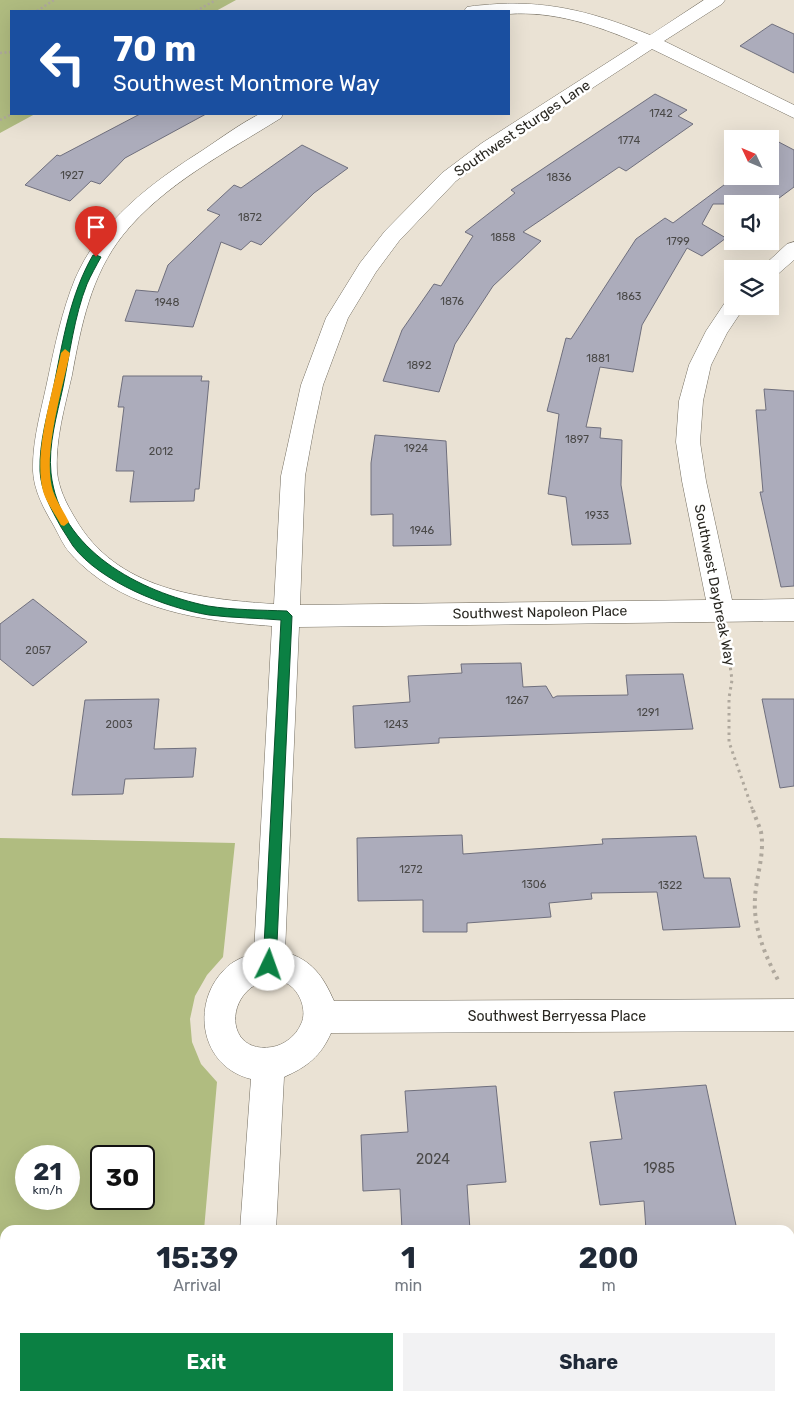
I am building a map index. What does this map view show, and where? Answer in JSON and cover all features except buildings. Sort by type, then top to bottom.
[{"type":"street","name":"Southwest Sturges Lane","points":[[269,965],[294,476],[302,426],[312,385],[337,318],[368,268],[392,236],[449,177],[488,147],[716,0]]},
{"type":"street","points":[[490,10],[522,8],[553,10],[608,24],[651,42],[794,112]]},
{"type":"street","name":"Southwest Napoleon Place","points":[[272,115],[186,170],[147,199],[117,229],[96,257],[83,284],[73,315],[47,445],[45,471],[48,491],[77,544],[99,564],[134,586],[172,601],[209,610],[287,616],[794,610]]},
{"type":"street","points":[[779,262],[794,249]]},
{"type":"street","name":"Southwest Daybreak Way","points":[[721,610],[688,442],[691,401],[700,365],[717,331],[728,315]]},
{"type":"street","points":[[269,965],[287,968],[303,976],[318,996],[320,1017],[312,1040],[294,1058],[268,1065],[248,1062],[230,1050],[222,1037],[218,1018],[222,998],[234,981],[251,969],[269,965]]},
{"type":"street","name":"Southwest Berryessa Place","points":[[320,1017],[794,1015]]},
{"type":"street","points":[[258,1225],[268,1065]]},
{"type":"path","points":[[39,10],[54,0]]},
{"type":"path","points":[[198,10],[216,0]]},
{"type":"path","name":"Southwest Daybreak Way","points":[[721,610],[732,664],[730,742],[761,833],[761,859],[756,899],[757,927],[768,960],[781,986]]},
{"type":"green space","points":[[0,0],[236,0],[218,10],[10,10],[10,115],[33,115],[0,133]]},
{"type":"green space","points":[[0,838],[235,843],[223,957],[207,975],[195,996],[190,1019],[192,1042],[201,1064],[217,1082],[204,1225],[0,1225]]},
{"type":"slow traffic","points":[[64,522],[48,491],[45,471],[47,445],[65,353]]},
{"type":"route","points":[[96,257],[83,284],[73,315],[47,445],[45,471],[48,491],[77,544],[99,564],[134,586],[172,601],[209,610],[287,616],[269,965]]}]
